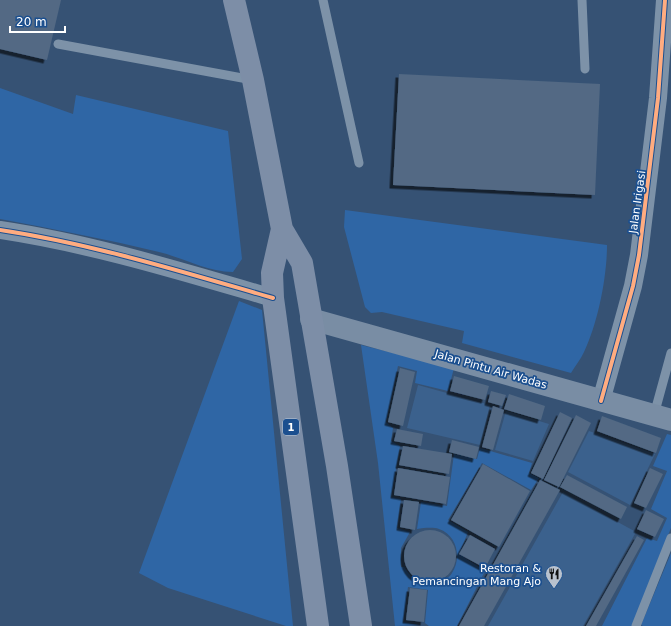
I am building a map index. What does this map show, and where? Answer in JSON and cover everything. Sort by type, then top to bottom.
[{"type":"main road","name":"1","points":[[234,0],[253,80],[282,229],[302,262],[337,466],[361,626]]},
{"type":"main road","name":"1","points":[[282,229],[272,273],[273,298],[318,626]]},
{"type":"main road","name":"Jalan Pintu Air Wadas","points":[[311,319],[663,418]]},
{"type":"street","name":"Jalan Irigasi","points":[[601,401],[633,286],[638,255],[658,98],[664,0]]},
{"type":"street","points":[[0,230],[71,243],[148,262],[273,298]]},
{"type":"lane","points":[[323,0],[359,164]]},
{"type":"lane","points":[[582,0],[585,69]]},
{"type":"lane","points":[[58,44],[253,80]]},
{"type":"lane","points":[[663,418],[671,353]]},
{"type":"lane","points":[[636,626],[671,538]]},
{"type":"shaded area","points":[[0,88],[73,114],[76,95],[228,131],[242,259],[233,272],[214,270],[139,247],[0,219]]},
{"type":"shaded area","points":[[345,210],[607,245],[607,258],[601,300],[594,328],[584,352],[571,373],[462,343],[464,331],[382,312],[371,313],[365,307],[344,227]]},
{"type":"shaded area","points":[[239,301],[262,310],[293,626],[286,626],[168,588],[139,573]]},
{"type":"shaded area","points":[[361,345],[454,368],[448,391],[415,383],[417,371],[398,366],[386,422],[393,428],[391,441],[400,446],[391,497],[401,499],[397,528],[410,532],[401,548],[401,567],[404,567],[411,576],[419,582],[429,584],[440,582],[450,576],[457,561],[454,542],[445,532],[437,528],[417,529],[421,502],[447,506],[454,454],[477,459],[480,448],[532,463],[529,473],[539,478],[531,490],[482,463],[448,520],[468,532],[459,554],[485,571],[457,626],[429,626],[425,623],[428,590],[408,587],[403,622],[419,625],[395,626],[378,463]]},
{"type":"shaded area","points":[[418,385],[490,405],[480,445],[407,428]]},
{"type":"shaded area","points":[[506,411],[549,424],[533,461],[495,450]]},
{"type":"shaded area","points":[[589,431],[655,454],[630,505],[568,472]]},
{"type":"shaded area","points":[[667,434],[671,435],[671,528],[632,626],[602,626],[647,538],[657,541],[667,518],[651,509],[667,471],[653,466]]},
{"type":"shaded area","points":[[563,492],[636,532],[583,626],[488,626]]},
{"type":"shaded area","points":[[671,553],[671,626],[643,626],[641,625]]},
{"type":"building","points":[[0,0],[61,0],[47,60],[0,49]]},
{"type":"building","points":[[399,74],[600,84],[595,195],[393,185]]},
{"type":"building","points":[[400,368],[415,372],[403,426],[388,422]]},
{"type":"building","points":[[454,376],[489,386],[485,400],[450,391]]},
{"type":"building","points":[[491,391],[506,395],[502,406],[488,402]]},
{"type":"building","points":[[509,394],[545,406],[541,420],[504,409]]},
{"type":"building","points":[[493,406],[504,410],[493,450],[482,447]]},
{"type":"building","points":[[560,412],[572,418],[543,479],[531,473]]},
{"type":"building","points":[[576,415],[591,423],[559,487],[544,480]]},
{"type":"building","points":[[602,416],[661,438],[656,453],[597,431]]},
{"type":"building","points":[[397,429],[423,434],[421,446],[394,441]]},
{"type":"building","points":[[452,440],[479,447],[476,459],[449,452]]},
{"type":"building","points":[[403,446],[452,454],[449,474],[399,465]]},
{"type":"building","points":[[483,464],[530,491],[499,547],[451,520]]},
{"type":"building","points":[[398,468],[450,477],[446,504],[394,495]]},
{"type":"building","points":[[650,468],[663,474],[646,508],[634,503]]},
{"type":"building","points":[[567,475],[627,507],[621,519],[560,487]]},
{"type":"building","points":[[540,480],[560,490],[484,626],[459,626]]},
{"type":"building","points":[[404,500],[419,502],[415,530],[400,527]]},
{"type":"building","points":[[646,510],[664,519],[655,537],[637,529]]},
{"type":"building","points":[[425,530],[435,530],[449,537],[456,551],[456,561],[449,575],[435,582],[425,582],[415,578],[408,571],[404,561],[404,551],[408,541],[415,534]]},
{"type":"building","points":[[470,535],[495,549],[485,568],[459,554]]},
{"type":"building","points":[[637,536],[644,540],[596,626],[586,626]]},
{"type":"building","points":[[410,588],[427,590],[424,622],[406,620]]},
{"type":"cycle path","points":[[601,401],[633,286],[639,255],[658,98],[665,0]]},
{"type":"cycle path","points":[[0,230],[104,251],[273,298]]},
{"type":"place","name":"Restoran & Pemancingan Mang Ajo","points":[[554,589]]}]
